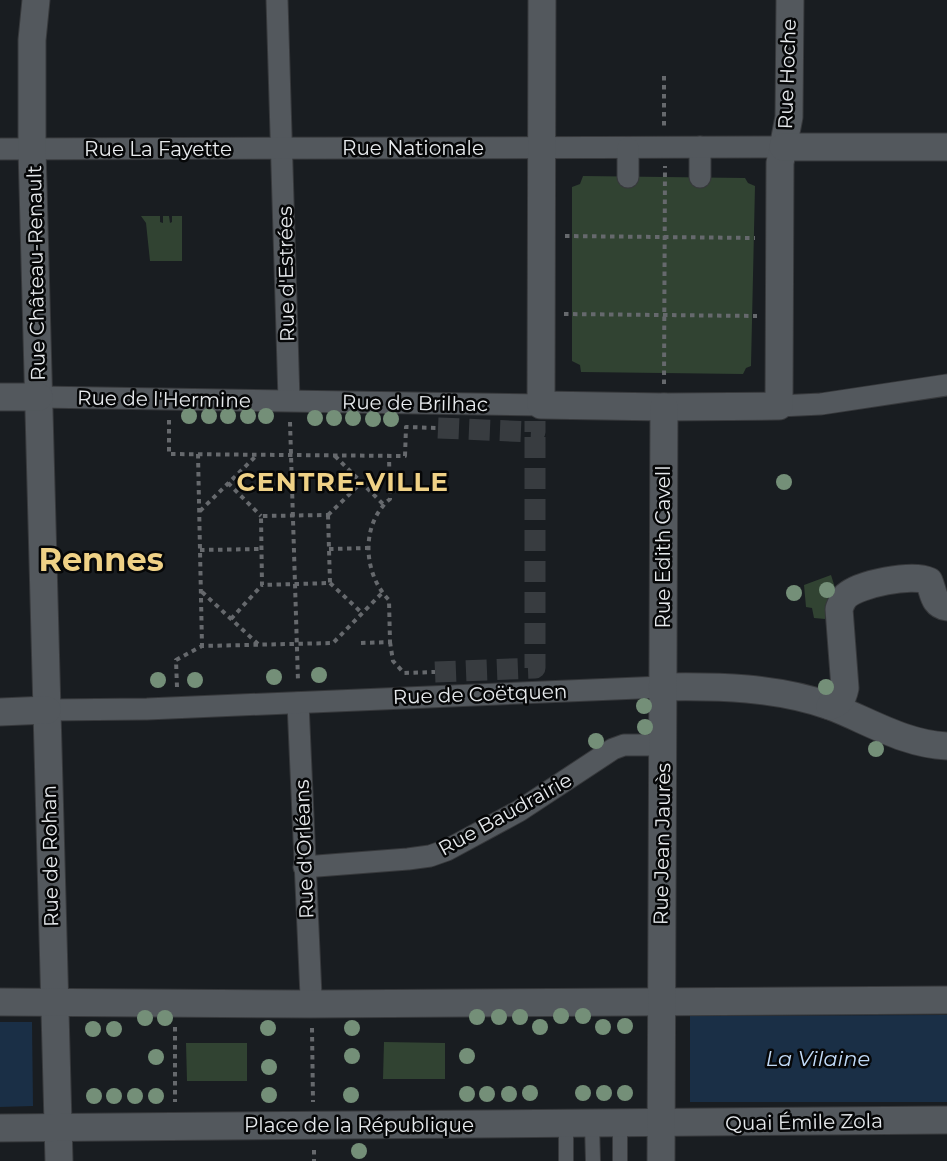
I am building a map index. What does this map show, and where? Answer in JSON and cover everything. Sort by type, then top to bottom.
[{"type":"street","name":"Rue d'Estrées","points":[[277,0],[290,400]]},
{"type":"street","points":[[542,0],[541,405],[779,406],[821,404],[947,388]]},
{"type":"street","name":"Rue Hoche","points":[[779,406],[780,163],[789,117],[790,0]]},
{"type":"street","name":"Rue Château-Renault","points":[[33,2],[32,149],[47,710]]},
{"type":"street","points":[[700,147],[700,177]]},
{"type":"street","name":"Rue Nationale","points":[[283,149],[783,147]]},
{"type":"street","points":[[783,147],[947,147]]},
{"type":"street","name":"Rue La Fayette","points":[[0,148],[283,149]]},
{"type":"street","points":[[628,148],[628,177]]},
{"type":"street","points":[[0,396],[39,397]]},
{"type":"street","name":"Rue de l'Hermine","points":[[39,397],[290,400]]},
{"type":"street","name":"Rue de Brilhac","points":[[290,400],[541,405]]},
{"type":"street","name":"Rue Edith Cavell","points":[[663,407],[663,687]]},
{"type":"street","points":[[830,706],[838,704],[845,688],[839,609],[845,597],[853,592],[897,579],[922,578],[929,581],[935,602],[947,607]]},
{"type":"street","points":[[663,687],[724,687],[787,696],[830,706],[898,736],[918,742],[947,746]]},
{"type":"street","name":"Rue de Coëtquen","points":[[47,710],[178,708],[663,687]]},
{"type":"street","name":"Rue Jean Jaurès","points":[[661,1161],[663,687]]},
{"type":"street","name":"Rue d'Orléans","points":[[298,703],[311,996]]},
{"type":"street","points":[[0,712],[47,710]]},
{"type":"street","name":"Rue de Rohan","points":[[47,710],[59,1161]]},
{"type":"street","name":"Rue Baudrairie","points":[[304,867],[430,856],[447,850],[519,811],[613,749],[624,745],[663,745]]},
{"type":"street","points":[[0,1002],[311,1004],[947,1000]]},
{"type":"street","name":"Quai Émile Zola","points":[[661,1123],[947,1120]]},
{"type":"street","name":"Place de la République","points":[[0,1128],[661,1123]]},
{"type":"lane","points":[[566,1161],[579,1124]]},
{"type":"lane","points":[[579,1124],[593,1161]]},
{"type":"lane","points":[[620,1124],[620,1161]]},
{"type":"path","points":[[664,76],[664,82]]},
{"type":"path","points":[[663,407],[664,177]]},
{"type":"path","points":[[573,236],[754,238]]},
{"type":"path","points":[[572,314],[752,316]]},
{"type":"path","points":[[169,399],[169,454],[405,456],[406,427],[438,428]]},
{"type":"path","points":[[290,440],[298,676]]},
{"type":"path","points":[[198,454],[202,646]]},
{"type":"path","points":[[199,512],[257,454]]},
{"type":"path","points":[[334,455],[383,504]]},
{"type":"path","points":[[390,456],[390,499],[383,504],[370,531],[368,548],[370,565],[374,580],[389,600],[393,661],[404,673],[435,672]]},
{"type":"path","points":[[228,483],[261,516],[328,515],[362,483]]},
{"type":"path","points":[[328,515],[330,583],[362,614]]},
{"type":"path","points":[[231,618],[262,585],[261,516]]},
{"type":"path","points":[[329,549],[368,548]]},
{"type":"path","points":[[200,550],[261,549]]},
{"type":"path","points":[[262,585],[330,583]]},
{"type":"path","points":[[201,592],[259,645]]},
{"type":"path","points":[[178,708],[176,660],[202,646],[333,643],[382,593]]},
{"type":"path","points":[[361,643],[390,642]]},
{"type":"path","name":"Place de la République","points":[[311,1018],[314,1111]]},
{"type":"path","points":[[175,1026],[175,1102]]},
{"type":"path","name":"Place de la République","points":[[314,1150],[314,1161]]},
{"type":"green space","points":[[583,176],[745,178],[748,183],[755,186],[751,366],[746,368],[743,374],[581,372],[580,365],[572,361],[572,187],[580,184]]},
{"type":"green space","points":[[141,216],[160,216],[160,222],[163,223],[163,216],[169,216],[170,223],[172,216],[182,216],[182,261],[150,261],[146,223]]},
{"type":"green space","points":[[831,575],[837,594],[828,598],[825,619],[814,618],[812,608],[806,607],[804,585]]},
{"type":"green space","points":[[384,1042],[445,1043],[445,1079],[383,1079]]},
{"type":"green space","points":[[186,1043],[247,1043],[247,1081],[187,1081]]},
{"type":"water","name":"La Vilaine","points":[[947,1015],[947,1102],[690,1102],[690,1016]]},
{"type":"water","points":[[0,1022],[32,1022],[33,1106],[0,1107]]},
{"type":"tunnel","points":[[438,428],[535,432],[535,421]]},
{"type":"tunnel","points":[[435,672],[535,668],[535,432]]},
{"type":"district","name":"CENTRE-VILLE","points":[[343,482]]},
{"type":"district","name":"Rennes","points":[[101,559]]}]
